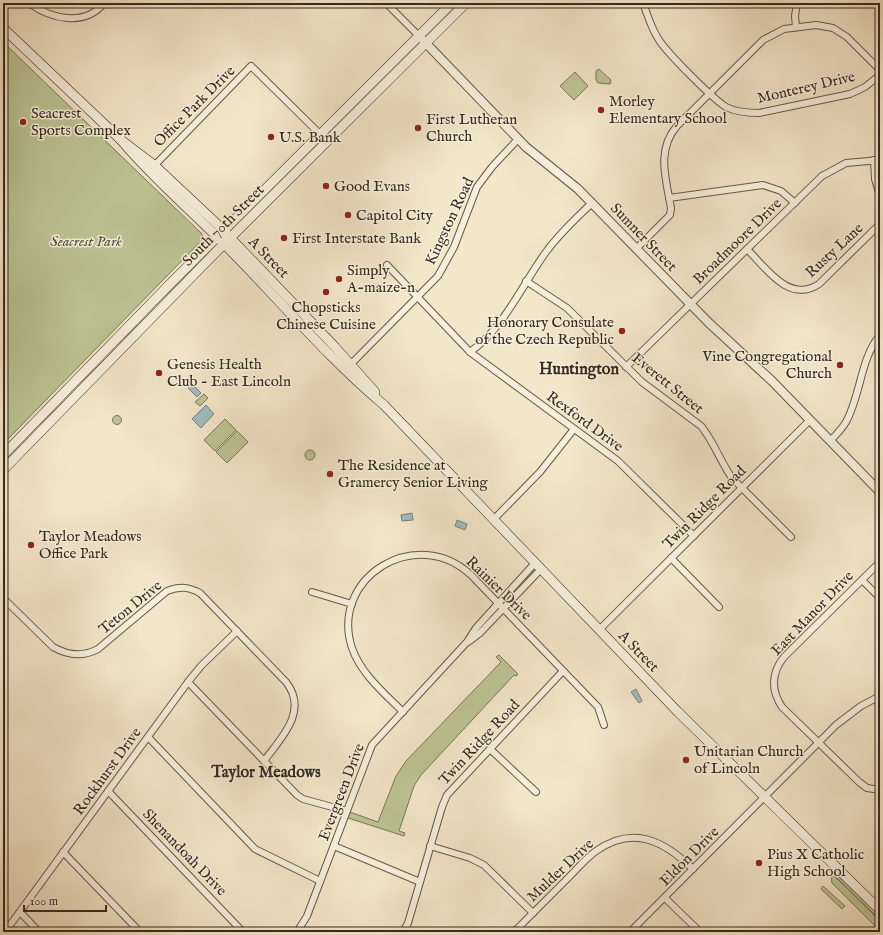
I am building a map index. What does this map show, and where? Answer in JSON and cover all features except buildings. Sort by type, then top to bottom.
[{"type":"main road","name":"South 70th Street","points":[[3,470],[228,241],[419,36],[452,3]]},
{"type":"main road","name":"South 70th Street","points":[[3,455],[220,234],[426,43],[466,3]]},
{"type":"main road","name":"A Street","points":[[3,28],[228,241],[351,364],[384,405]]},
{"type":"main road","name":"A Street","points":[[228,241],[337,361],[384,405],[683,717],[880,910]]},
{"type":"street","points":[[29,3],[44,12],[64,18],[83,17],[99,9],[104,3]]},
{"type":"street","name":"Sumner Street","points":[[386,3],[532,153],[568,180],[592,203],[690,304],[772,381],[880,492]]},
{"type":"street","name":"Monterey Drive","points":[[644,3],[649,21],[659,40],[719,102],[734,110],[759,113],[850,94],[865,87],[880,75]]},
{"type":"street","points":[[796,26],[795,16],[797,3]]},
{"type":"street","points":[[636,249],[667,219],[671,211],[664,164],[667,142],[677,126],[763,40],[777,32],[796,26],[816,24],[839,32],[880,70]]},
{"type":"street","name":"Office Park Drive","points":[[151,168],[251,66],[323,138]]},
{"type":"street","name":"Kingston Road","points":[[351,364],[438,276],[448,259],[472,197],[484,177],[518,139]]},
{"type":"street","points":[[877,160],[875,179],[880,196]]},
{"type":"street","name":"Broadmoore Drive","points":[[626,367],[822,176],[837,167],[856,161],[877,160]]},
{"type":"street","points":[[669,198],[764,185],[781,191],[795,203]]},
{"type":"street","points":[[470,352],[477,347],[499,322],[526,281],[556,240],[592,203]]},
{"type":"street","name":"Rusty Lane","points":[[747,249],[785,286],[798,291],[808,290],[819,284],[880,224]]},
{"type":"street","name":"Rexford Drive","points":[[387,265],[470,352],[632,473],[694,536]]},
{"type":"street","name":"Everett Street","points":[[526,281],[572,313],[626,367],[654,392],[688,415],[701,426],[714,444],[725,469],[791,537]]},
{"type":"street","points":[[830,441],[842,430],[850,416],[872,346],[880,335]]},
{"type":"street","name":"Twin Ridge Road","points":[[599,630],[810,420]]},
{"type":"street","points":[[494,519],[540,472],[574,429]]},
{"type":"street","name":"Rainier Drive","points":[[352,604],[364,582],[379,567],[398,558],[420,554],[444,558],[461,566],[598,707],[604,725]]},
{"type":"street","points":[[671,558],[719,607]]},
{"type":"street","name":"East Manor Drive","points":[[880,562],[784,657],[775,675],[774,688],[779,701],[819,743],[864,786],[874,790],[880,790]]},
{"type":"street","name":"Evergreen Drive","points":[[297,932],[307,916],[372,746],[467,642],[476,628],[498,603],[538,566]]},
{"type":"street","name":"Evergreen Drive","points":[[467,642],[479,634],[538,566]]},
{"type":"street","points":[[862,580],[880,598]]},
{"type":"street","name":"Teton Drive","points":[[3,598],[50,644],[69,653],[82,654],[98,649],[164,593],[180,588],[193,590],[200,594],[238,631],[286,682],[294,699],[295,710],[291,724],[264,761]]},
{"type":"street","points":[[312,592],[352,604],[349,631],[356,657],[368,675],[403,712]]},
{"type":"street","name":"Rockhurst Drive","points":[[5,932],[188,682],[201,666],[238,631]]},
{"type":"street","name":"Twin Ridge Road","points":[[403,932],[408,923],[442,807],[448,795],[563,671]]},
{"type":"street","points":[[188,682],[300,797],[347,812]]},
{"type":"street","name":"Eldon Drive","points":[[630,932],[848,714],[880,696]]},
{"type":"street","points":[[148,737],[255,849],[320,881]]},
{"type":"street","points":[[490,749],[536,792]]},
{"type":"street","name":"Shenandoah Drive","points":[[108,791],[243,932]]},
{"type":"street","name":"Mulder Drive","points":[[514,932],[592,854],[607,844],[621,840],[639,838],[658,842],[674,851],[693,869]]},
{"type":"street","points":[[334,846],[420,882]]},
{"type":"street","points":[[430,846],[470,858],[484,865],[533,913]]},
{"type":"street","points":[[64,852],[140,932]]},
{"type":"street","points":[[665,898],[700,932]]},
{"type":"street","points":[[20,912],[39,932]]},
{"type":"green space","name":"Seacrest Park","points":[[3,42],[202,234],[203,239],[3,444]]},
{"type":"green space","points":[[599,69],[611,80],[610,84],[598,83],[596,80],[596,71]]},
{"type":"green space","points":[[575,72],[588,86],[574,100],[560,86]]},
{"type":"green space","points":[[204,394],[208,398],[200,406],[195,402]]},
{"type":"green space","points":[[117,415],[122,420],[117,425],[112,420]]},
{"type":"green space","points":[[225,419],[236,430],[215,451],[204,440]]},
{"type":"green space","points":[[237,431],[248,442],[227,463],[216,452]]},
{"type":"green space","points":[[308,450],[312,450],[314,451],[314,459],[308,460],[305,457],[305,453]]},
{"type":"green space","points":[[499,655],[518,674],[516,676],[514,675],[421,775],[414,786],[399,831],[405,833],[404,836],[345,817],[347,811],[378,822],[396,776],[406,761],[501,662],[496,657]]},
{"type":"green space","points":[[833,875],[880,921],[880,931],[832,883],[831,877]]},
{"type":"green space","points":[[834,875],[837,875],[877,913],[875,915]]},
{"type":"green space","points":[[823,886],[845,906],[842,909],[821,889]]},
{"type":"water","points":[[192,384],[201,393],[197,397],[188,388]]},
{"type":"water","points":[[206,405],[214,414],[201,428],[192,419]]},
{"type":"water","points":[[412,513],[413,520],[402,521],[401,515]]},
{"type":"water","points":[[457,520],[467,524],[465,530],[455,526]]},
{"type":"water","points":[[636,689],[642,701],[639,703],[631,692]]},
{"type":"place","name":"Morley Elementary School","points":[[601,110]]},
{"type":"place","name":"Seacrest Sports Complex","points":[[23,122]]},
{"type":"place","name":"First Lutheran Church","points":[[418,128]]},
{"type":"place","name":"U.S. Bank","points":[[271,137]]},
{"type":"place","name":"Good Evans","points":[[326,186]]},
{"type":"place","name":"Capitol City","points":[[348,215]]},
{"type":"place","name":"First Interstate Bank","points":[[284,238]]},
{"type":"place","name":"Simply A-maize-n","points":[[339,279]]},
{"type":"place","name":"Chopsticks Chinese Cuisine","points":[[326,292]]},
{"type":"place","name":"Honorary Consulate of the Czech Republic","points":[[622,331]]},
{"type":"place","name":"Vine Congregational Church","points":[[840,365]]},
{"type":"place","name":"Genesis Health Club - East Lincoln","points":[[159,373]]},
{"type":"place","name":"The Residence at Gramercy Senior Living","points":[[330,474]]},
{"type":"place","name":"Taylor Meadows Office Park","points":[[31,545]]},
{"type":"place","name":"Unitarian Church of Lincoln","points":[[686,760]]},
{"type":"place","name":"Pius X Catholic High School","points":[[759,863]]},
{"type":"district","name":"Huntington","points":[[579,368]]},
{"type":"district","name":"Taylor Meadows","points":[[266,771]]}]
